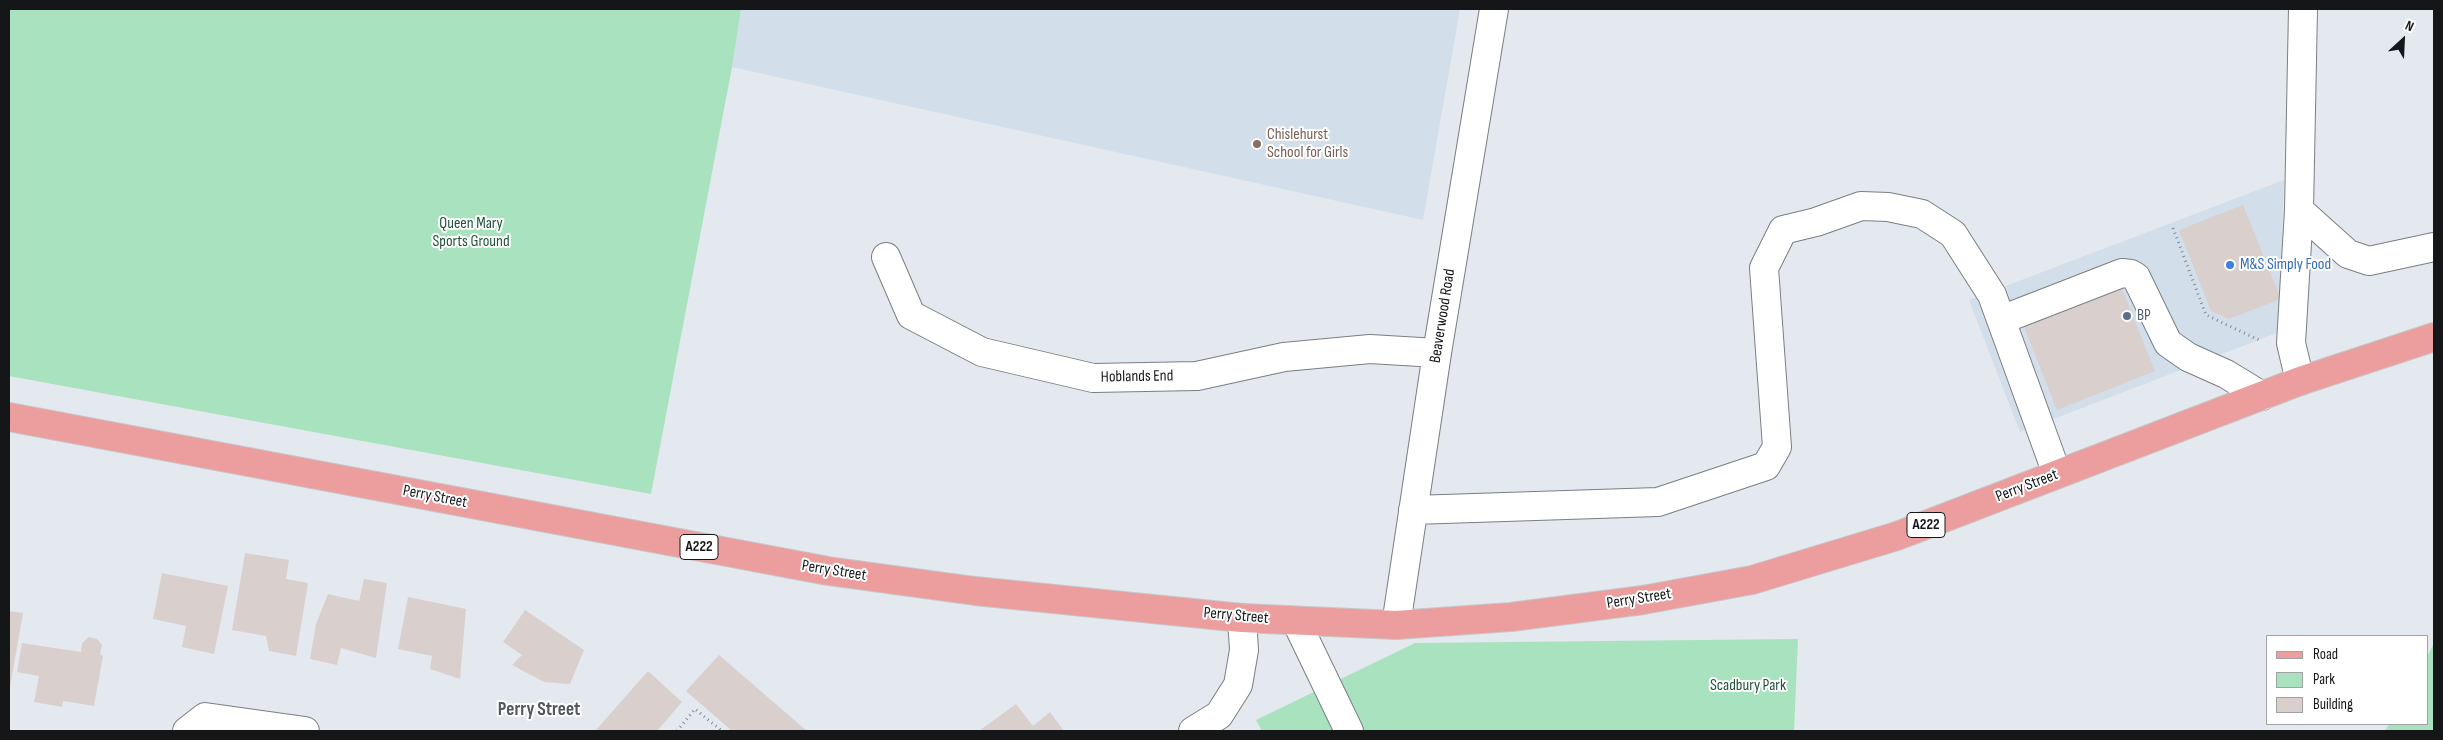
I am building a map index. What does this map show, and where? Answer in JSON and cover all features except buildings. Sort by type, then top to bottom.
[{"type":"main road","name":"Perry Street","points":[[9,417],[828,571],[976,591],[1242,618],[1396,625],[1511,617],[1643,600],[1752,580],[1897,536],[2300,381],[2434,336]]},
{"type":"street","name":"Beaverwood Road","points":[[1396,625],[1437,353],[1494,9]]},
{"type":"street","points":[[2300,381],[2291,343],[2299,210],[2303,9]]},
{"type":"street","points":[[1413,510],[1658,502],[1766,466],[1776,447],[1764,268],[1783,230],[1816,222],[1861,206],[1888,207],[1922,214],[1953,234],[1992,295],[2057,474]]},
{"type":"street","points":[[2299,210],[2348,254],[2369,261],[2434,247]]},
{"type":"street","name":"Hoblands End","points":[[886,257],[910,315],[982,352],[1093,378],[1197,376],[1284,357],[1370,349],[1437,353]]},
{"type":"street","points":[[2001,320],[2122,273],[2130,274],[2136,277],[2168,343],[2188,357],[2226,374],[2262,396]]},
{"type":"street","points":[[1193,731],[1219,715],[1238,686],[1244,650],[1242,618]]},
{"type":"street","points":[[1296,621],[1349,731]]},
{"type":"street","points":[[187,731],[205,717],[305,731]]},
{"type":"path","points":[[2172,228],[2206,315],[2268,344]]},
{"type":"path","points":[[677,731],[695,709],[722,731]]},
{"type":"shaded area","name":"Chislehurst School for Girls","points":[[741,9],[1460,9],[1423,220],[732,67]]},
{"type":"shaded area","name":"BP","points":[[2284,180],[2279,332],[2020,432],[1969,300]]},
{"type":"green space","name":"Queen Mary Sports Ground","points":[[9,9],[741,9],[732,67],[651,494],[9,376]]},
{"type":"green space","name":"Scadbury Park","points":[[1798,639],[1794,731],[1262,731],[1256,720],[1415,643]]},
{"type":"green space","points":[[2434,643],[2434,731],[2385,731],[2388,725],[2428,725],[2428,655]]},
{"type":"place","name":"Chislehurst School for Girls","points":[[1257,144]]},
{"type":"place","name":"M&S Simply Food","points":[[2230,265]]},
{"type":"place","name":"BP","points":[[2127,316]]},
{"type":"district","name":"Perry Street","points":[[539,710]]}]
